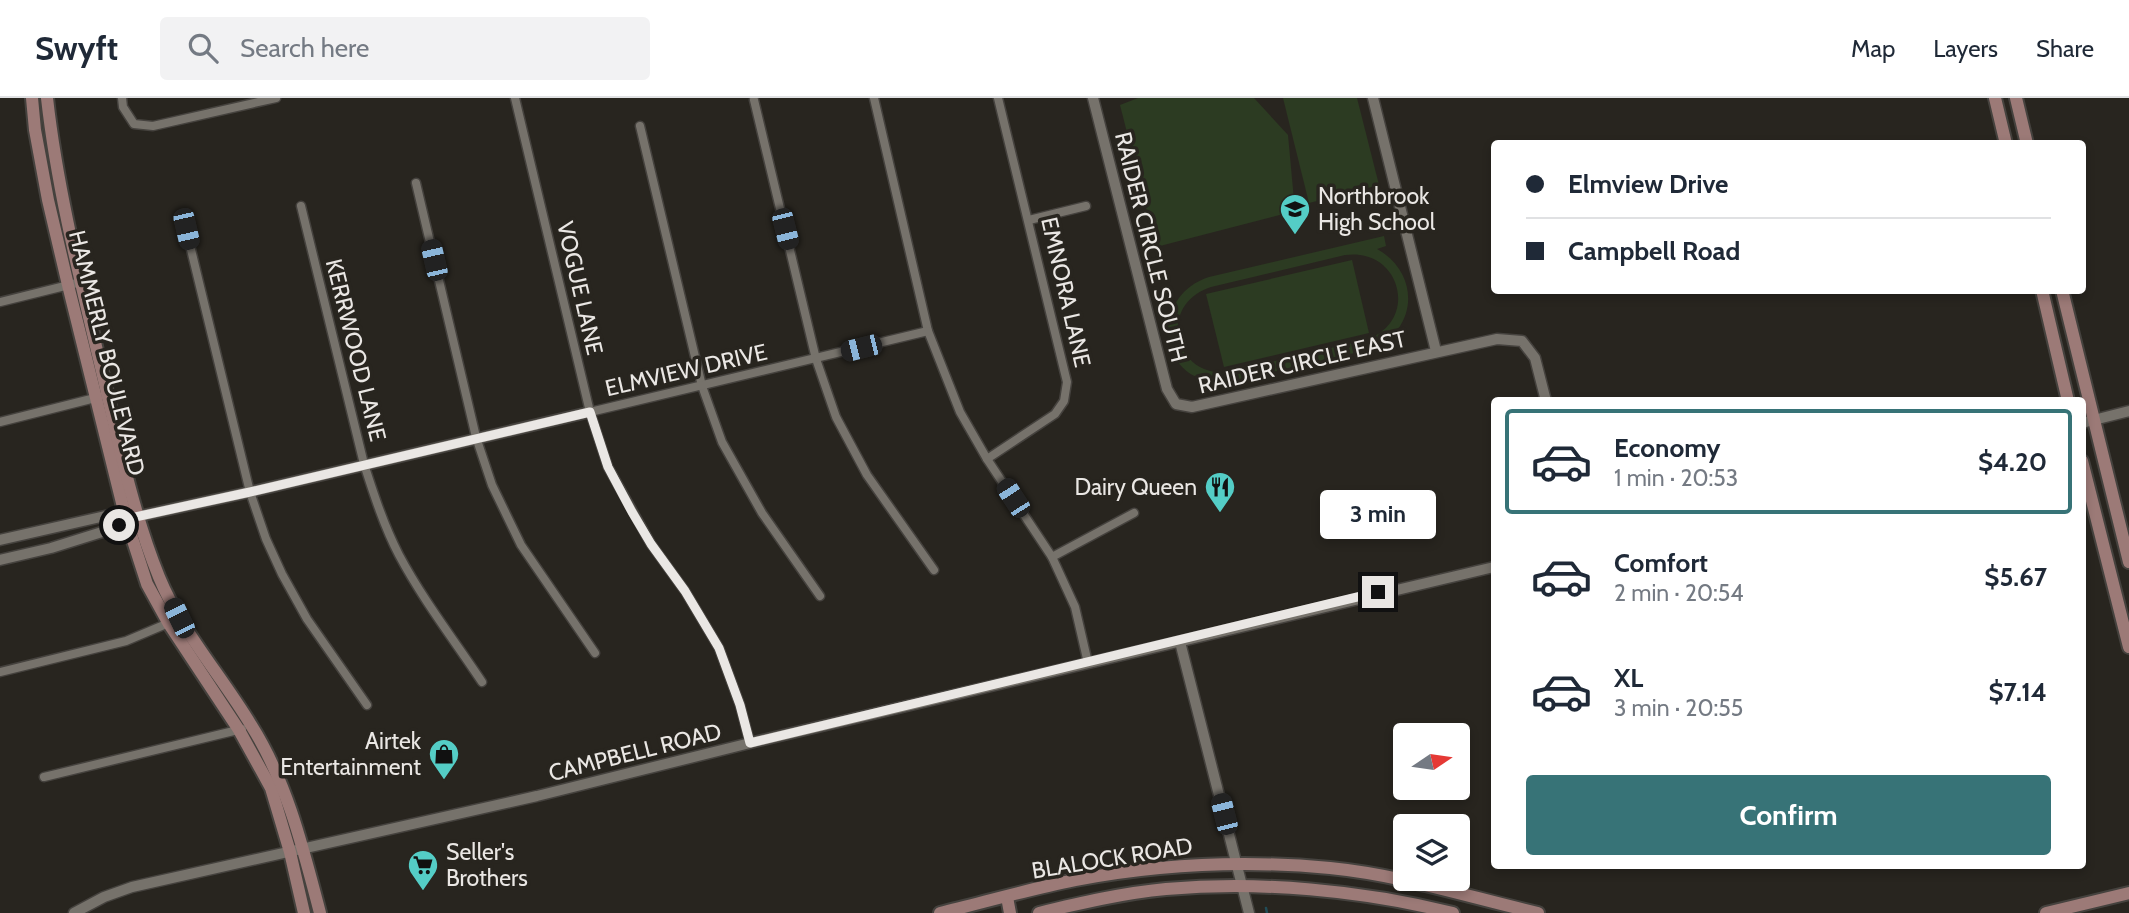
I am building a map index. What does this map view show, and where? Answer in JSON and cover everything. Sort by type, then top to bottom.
[{"type":"main road","name":"HAMMERLY BOULEVARD","points":[[32,98],[48,200],[74,284],[132,517],[159,578],[174,621],[282,784],[296,850],[304,913]]},
{"type":"main road","name":"HAMMERLY BOULEVARD","points":[[47,98],[74,284]]},
{"type":"main road","points":[[1995,98],[2005,140]]},
{"type":"main road","points":[[2016,98],[2026,140]]},
{"type":"main road","points":[[48,200],[63,197]]},
{"type":"main road","points":[[2043,294],[2067,397]]},
{"type":"main road","points":[[2063,294],[2083,397]]},
{"type":"main road","points":[[2088,421],[2129,562]]},
{"type":"main road","points":[[2086,477],[2129,647]]},
{"type":"main road","points":[[2105,551],[2125,544]]},
{"type":"main road","name":"HAMMERLY BOULEVARD","points":[[296,850],[320,913]]},
{"type":"main road","name":"BLALOCK ROAD","points":[[940,913],[1075,880],[1157,868],[1237,863],[1331,869],[1422,883],[1538,913]]},
{"type":"main road","name":"BLALOCK ROAD","points":[[1039,913],[1164,889],[1243,886],[1332,892],[1453,913]]},
{"type":"main road","points":[[2046,913],[2129,893]]},
{"type":"main road","points":[[1007,897],[1010,913]]},
{"type":"street","points":[[122,98],[123,107],[134,124],[153,126],[247,101],[276,98]]},
{"type":"street","name":"VOGUE LANE","points":[[515,98],[590,412],[608,467],[651,544],[685,591],[719,648],[740,705],[750,743]]},
{"type":"street","points":[[874,98],[928,331],[960,412],[987,459],[1052,557],[1074,607],[1088,663]]},
{"type":"street","name":"EMNORA LANE","points":[[987,459],[1055,414],[1065,401],[1067,382],[998,98]]},
{"type":"street","name":"RAIDER CIRCLE SOUTH","points":[[1093,98],[1167,388],[1176,404]]},
{"type":"street","points":[[1373,98],[1436,351]]},
{"type":"street","points":[[754,100],[816,359],[836,417],[867,475],[934,570]]},
{"type":"street","points":[[640,126],[702,386],[722,442],[762,513],[820,596]]},
{"type":"street","points":[[416,183],[476,438],[492,485],[521,545],[595,653]]},
{"type":"street","name":"KERRWOOD LANE","points":[[301,206],[364,464],[375,498],[398,554],[482,682]]},
{"type":"street","points":[[1029,220],[1086,206]]},
{"type":"street","points":[[186,229],[250,492],[266,539],[294,597],[366,705]]},
{"type":"street","points":[[0,302],[74,284]]},
{"type":"street","name":"ELMVIEW DRIVE","points":[[0,540],[114,514],[132,517],[250,492],[928,331]]},
{"type":"street","name":"RAIDER CIRCLE EAST","points":[[1176,404],[1192,407],[1497,339],[1522,341],[1535,358],[1545,397]]},
{"type":"street","points":[[0,422],[102,396]]},
{"type":"street","points":[[2088,421],[2129,411]]},
{"type":"street","points":[[1052,557],[1134,513]]},
{"type":"street","name":"ELMVIEW DRIVE","points":[[0,560],[51,548],[118,527],[132,517]]},
{"type":"street","name":"CAMPBELL ROAD","points":[[74,913],[104,897],[132,887],[537,796],[1491,567]]},
{"type":"street","points":[[0,672],[126,641],[174,621]]},
{"type":"street","points":[[1180,642],[1249,913]]},
{"type":"street","points":[[44,777],[246,728]]},
{"type":"green space","points":[[1138,98],[1254,98],[1288,135],[1295,211],[1156,247],[1120,105]]},
{"type":"green space","points":[[1283,98],[1357,98],[1379,185],[1309,203]]},
{"type":"green space","points":[[1384,236],[1386,246],[1377,249],[1392,260],[1402,273],[1408,303],[1404,318],[1396,331],[1384,342],[1367,350],[1242,380],[1215,382],[1195,377],[1181,366],[1172,351],[1168,334],[1170,317],[1177,300],[1190,286],[1209,277]],"holes":[[[1345,255],[1364,256],[1380,263],[1391,274],[1397,288],[1398,304],[1393,318],[1382,331],[1365,340],[1224,373],[1206,370],[1192,361],[1183,350],[1178,336],[1178,321],[1184,307],[1195,295],[1211,287]]]},
{"type":"green space","points":[[1352,260],[1369,333],[1224,367],[1206,294]]},
{"type":"waterway","points":[[1266,908],[1267,913]]},
{"type":"place","name":"Northbrook High School","points":[[1295,236]]},
{"type":"place","name":"Dairy Queen","points":[[1220,514]]},
{"type":"place","name":"Airtek Entertainment","points":[[444,781]]},
{"type":"place","name":"Seller's Brothers","points":[[423,892]]},
{"type":"route","points":[[119,525],[126,519],[590,412],[608,467],[632,512],[719,648],[740,705],[750,743],[1180,642],[1378,592]]}]
